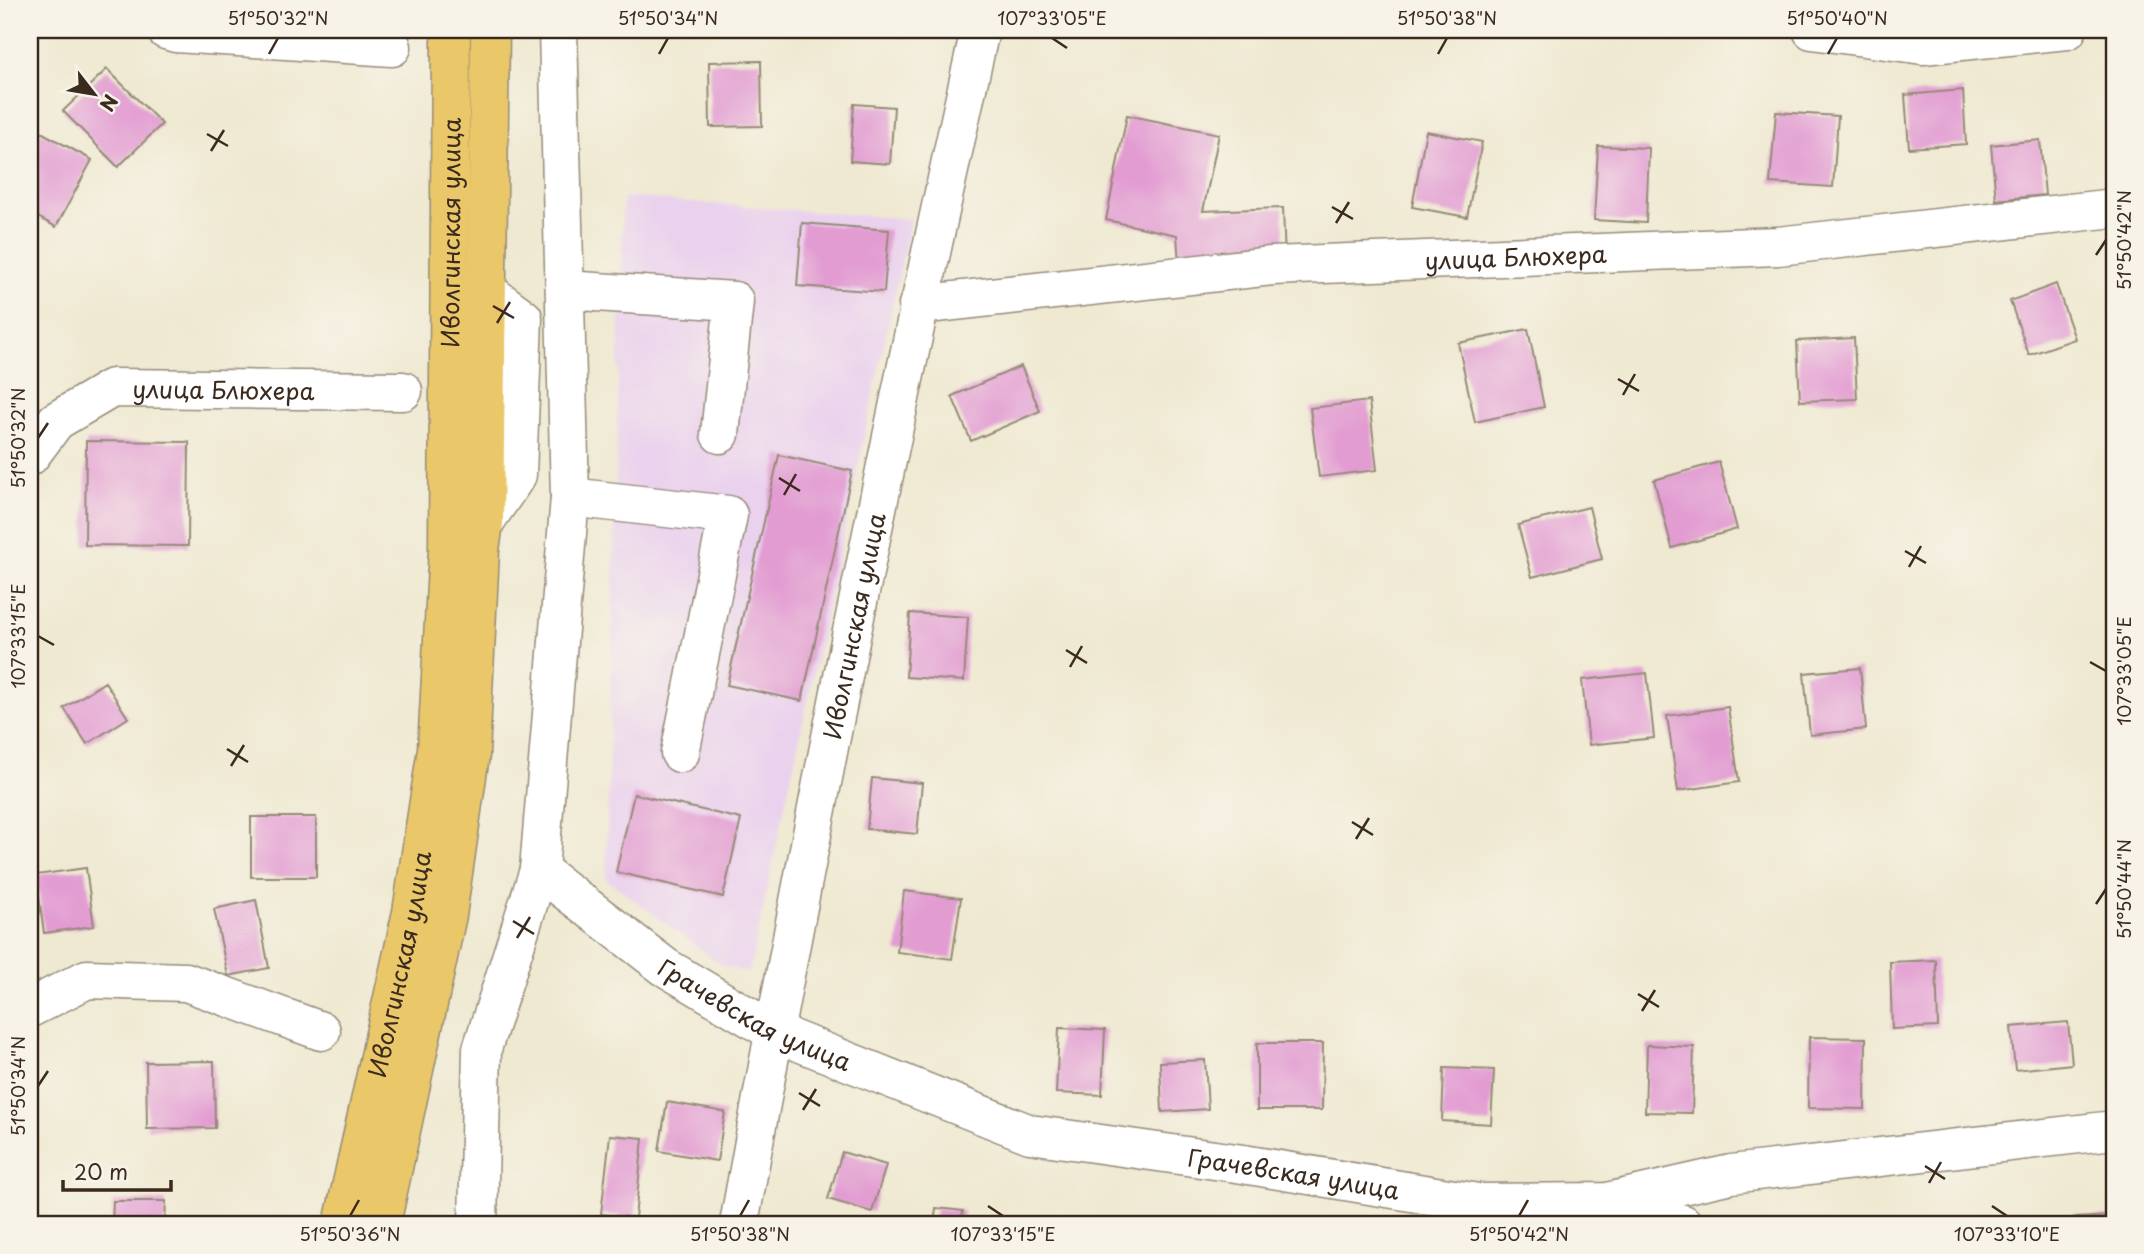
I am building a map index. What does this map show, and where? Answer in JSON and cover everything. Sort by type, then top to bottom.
[{"type":"main road","name":"Иволгинская улица","points":[[343,1224],[412,912],[437,750],[448,548],[451,30]]},
{"type":"main road","name":"Иволгинская улица","points":[[381,1224],[447,915],[470,755],[480,550],[484,523],[491,30]]},
{"type":"street","points":[[166,30],[176,33],[392,47]]},
{"type":"street","points":[[478,1224],[482,1049],[539,870],[570,497],[558,30]]},
{"type":"street","name":"Иволгинская улица","points":[[739,1224],[774,1032],[918,305],[980,30]]},
{"type":"street","points":[[1812,30],[1923,45],[2067,30]]},
{"type":"street","name":"улица Блюхера","points":[[918,305],[1272,267],[1778,246],[2114,208]]},
{"type":"street","points":[[565,290],[734,301],[720,433]]},
{"type":"street","name":"улица Блюхера","points":[[30,456],[56,421],[112,388],[403,391]]},
{"type":"street","points":[[570,497],[728,515],[680,754]]},
{"type":"street","name":"Грачевская улица","points":[[539,870],[665,967],[774,1032],[1030,1134],[1243,1164],[1475,1214],[1607,1202],[1731,1174],[2114,1130]]},
{"type":"street","points":[[30,1008],[87,979],[186,982],[321,1031]]},
{"type":"street","points":[[1607,1202],[1683,1224]]},
{"type":"shaded area","points":[[623,197],[911,219],[749,973],[723,966],[606,879]]},
{"type":"building","points":[[874,30],[912,30],[911,38],[874,33]]},
{"type":"building","points":[[761,61],[762,126],[710,127],[709,62]]},
{"type":"building","points":[[107,69],[162,124],[118,167],[63,111]]},
{"type":"building","points":[[1963,90],[1966,144],[1909,148],[1905,95]]},
{"type":"building","points":[[854,104],[894,107],[890,164],[850,161]]},
{"type":"building","points":[[1776,112],[1838,116],[1833,187],[1770,183]]},
{"type":"building","points":[[1127,115],[1219,134],[1203,211],[1283,208],[1285,261],[1179,265],[1177,235],[1106,220]]},
{"type":"building","points":[[30,126],[92,160],[56,227],[30,213]]},
{"type":"building","points":[[1426,131],[1482,142],[1467,217],[1412,207]]},
{"type":"building","points":[[2040,140],[2045,195],[1996,200],[1991,145]]},
{"type":"building","points":[[1598,146],[1649,148],[1646,223],[1594,220]]},
{"type":"building","points":[[802,223],[889,230],[884,292],[797,286]]},
{"type":"building","points":[[2056,284],[2075,339],[2029,355],[2010,301]]},
{"type":"building","points":[[1528,329],[1544,407],[1475,422],[1458,343]]},
{"type":"building","points":[[1854,338],[1857,399],[1800,401],[1797,341]]},
{"type":"building","points":[[1021,366],[1040,411],[971,441],[952,396]]},
{"type":"building","points":[[1369,401],[1377,470],[1319,477],[1310,408]]},
{"type":"building","points":[[86,441],[189,442],[188,546],[85,545]]},
{"type":"building","points":[[779,455],[852,471],[802,701],[727,685]]},
{"type":"building","points":[[1719,462],[1737,529],[1672,548],[1654,480]]},
{"type":"building","points":[[1589,507],[1602,559],[1532,577],[1518,525]]},
{"type":"building","points":[[910,613],[968,617],[964,681],[906,677]]},
{"type":"building","points":[[1860,668],[1866,729],[1810,735],[1804,673]]},
{"type":"building","points":[[1647,673],[1654,738],[1589,745],[1582,680]]},
{"type":"building","points":[[105,682],[128,718],[87,744],[64,708]]},
{"type":"building","points":[[1728,707],[1739,782],[1678,791],[1667,716]]},
{"type":"building","points":[[872,778],[922,783],[917,834],[867,829]]},
{"type":"building","points":[[634,794],[741,819],[723,897],[616,872]]},
{"type":"building","points":[[251,817],[316,817],[316,877],[251,877]]},
{"type":"building","points":[[86,868],[94,926],[44,933],[36,875]]},
{"type":"building","points":[[904,891],[961,898],[952,959],[897,952]]},
{"type":"building","points":[[256,900],[269,968],[228,976],[214,909]]},
{"type":"building","points":[[1936,960],[1938,1027],[1892,1029],[1890,962]]},
{"type":"building","points":[[2068,1022],[2072,1064],[2015,1070],[2011,1027]]},
{"type":"building","points":[[1059,1028],[1105,1030],[1102,1095],[1056,1093]]},
{"type":"building","points":[[1809,1037],[1866,1038],[1865,1109],[1808,1108]]},
{"type":"building","points":[[1257,1043],[1323,1043],[1322,1110],[1257,1110]]},
{"type":"building","points":[[1647,1045],[1694,1047],[1692,1113],[1645,1112]]},
{"type":"building","points":[[1205,1060],[1208,1109],[1162,1112],[1160,1062]]},
{"type":"building","points":[[214,1061],[215,1128],[147,1129],[146,1062]]},
{"type":"building","points":[[1444,1068],[1494,1070],[1491,1124],[1442,1121]]},
{"type":"building","points":[[667,1102],[725,1112],[717,1161],[659,1151]]},
{"type":"building","points":[[610,1135],[643,1138],[635,1218],[601,1214]]},
{"type":"building","points":[[842,1152],[886,1165],[872,1212],[828,1199]]},
{"type":"building","points":[[113,1201],[166,1201],[165,1224],[112,1224]]},
{"type":"building","points":[[936,1208],[963,1211],[961,1224],[934,1224]]},
{"type":"building","points":[[2114,1216],[2114,1224],[2072,1224],[2072,1218]]}]
